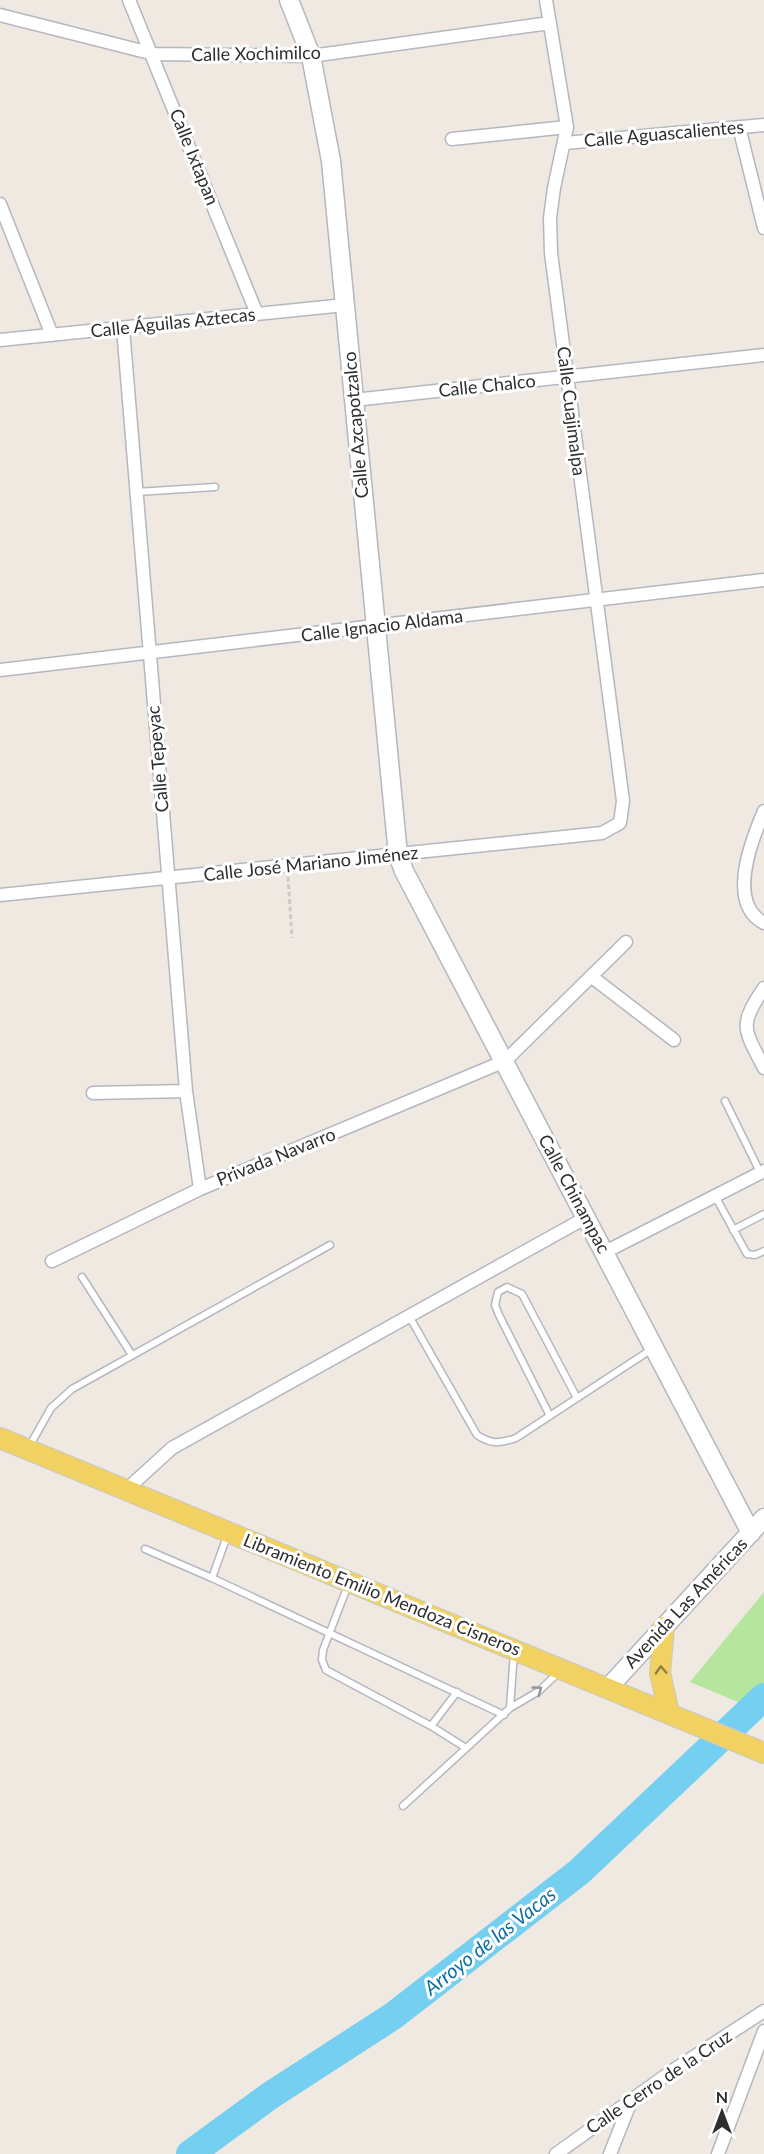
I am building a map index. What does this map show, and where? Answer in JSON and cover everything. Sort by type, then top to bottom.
[{"type":"main road","name":"Libramiento Emilio Mendoza Cisneros","points":[[0,1438],[764,1753]]},
{"type":"main road","points":[[664,1627],[660,1673],[669,1713]]},
{"type":"street","name":"Calle Ixtapan","points":[[129,0],[154,54],[257,314]]},
{"type":"street","name":"Calle Azcapotzalco","points":[[289,0],[311,56],[332,161],[398,855]]},
{"type":"street","name":"Calle Cuajimalpa","points":[[546,0],[567,127],[550,218],[551,253],[622,801],[620,823]]},
{"type":"street","name":"Calle Xochimilco","points":[[0,15],[154,54],[311,56],[550,23]]},
{"type":"street","name":"Calle Aguascalientes","points":[[565,143],[764,125]]},
{"type":"street","points":[[452,139],[567,127]]},
{"type":"street","points":[[739,127],[764,228]]},
{"type":"street","points":[[0,204],[3,218],[52,335]]},
{"type":"street","name":"Calle Águilas Aztecas","points":[[0,340],[345,305]]},
{"type":"street","name":"Calle Tepeyac","points":[[123,328],[186,1090],[200,1189]]},
{"type":"street","name":"Calle Chalco","points":[[354,400],[764,355]]},
{"type":"street","name":"Calle Ignacio Aldama","points":[[0,670],[764,580]]},
{"type":"street","points":[[764,811],[750,843],[745,874],[745,896],[752,911],[764,923]]},
{"type":"street","name":"Calle José Mariano Jiménez","points":[[0,896],[602,833],[620,823]]},
{"type":"street","name":"Calle Chinampac","points":[[398,855],[404,871],[587,1217],[750,1533]]},
{"type":"street","points":[[504,1061],[626,942]]},
{"type":"street","points":[[592,977],[674,1040]]},
{"type":"street","points":[[764,988],[748,1011],[746,1021],[749,1038],[764,1068]]},
{"type":"street","name":"Privada Navarro","points":[[52,1261],[200,1189],[504,1061]]},
{"type":"street","points":[[93,1093],[186,1090]]},
{"type":"street","points":[[605,1252],[762,1172]]},
{"type":"street","points":[[126,1490],[172,1448],[587,1217]]},
{"type":"street","name":"Avenida Las Américas","points":[[608,1688],[764,1518]]},
{"type":"street","name":"Calle Cerro de la Cruz","points":[[556,2154],[632,2099],[764,2011]]},
{"type":"street","points":[[718,2154],[764,2031]]},
{"type":"street","points":[[610,2154],[632,2099]]},
{"type":"lane","points":[[136,492],[215,487]]},
{"type":"lane","points":[[725,1101],[762,1172]]},
{"type":"lane","points":[[715,1196],[747,1254],[755,1255],[764,1251]]},
{"type":"lane","points":[[733,1230],[764,1214]]},
{"type":"lane","points":[[28,1450],[36,1432],[59,1399],[132,1355],[330,1245]]},
{"type":"lane","points":[[82,1277],[132,1355]]},
{"type":"lane","points":[[550,1416],[499,1315],[495,1305],[498,1292],[507,1287],[522,1294],[577,1398]]},
{"type":"lane","points":[[409,1316],[477,1435],[489,1443],[502,1443],[516,1438],[654,1347]]},
{"type":"lane","points":[[212,1578],[229,1532]]},
{"type":"lane","points":[[145,1549],[504,1714]]},
{"type":"lane","points":[[349,1582],[329,1632],[322,1660],[326,1670],[431,1726],[466,1748]]},
{"type":"lane","points":[[510,1708],[514,1649]]},
{"type":"lane","points":[[403,1806],[510,1708],[539,1691],[562,1669]]},
{"type":"lane","points":[[431,1726],[457,1692]]},
{"type":"path","points":[[288,867],[292,938]]},
{"type":"green space","points":[[764,1592],[764,1713],[690,1682]]},
{"type":"waterway","name":"Arroyo de las Vacas","points":[[190,2154],[271,2095],[393,2016],[579,1872],[764,1697]]}]
